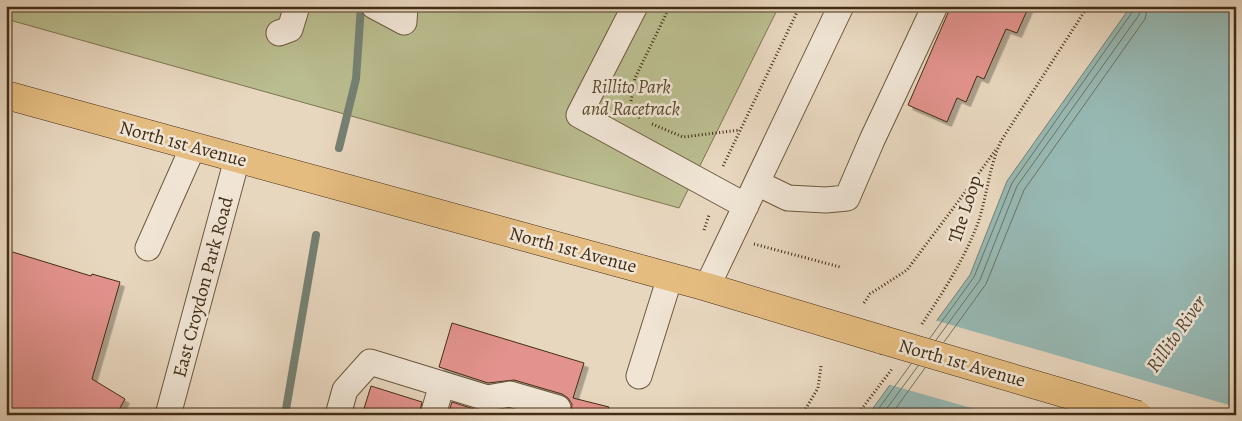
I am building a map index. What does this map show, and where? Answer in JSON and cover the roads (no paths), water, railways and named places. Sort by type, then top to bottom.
[{"type":"main road","name":"North 1st Avenue","points":[[6,95],[707,286],[889,352],[1138,415]]},
{"type":"street","points":[[279,33],[290,29],[297,6]]},
{"type":"street","points":[[374,6],[404,22],[404,6]]},
{"type":"street","points":[[635,6],[580,115],[746,206]]},
{"type":"street","points":[[707,286],[842,6]]},
{"type":"street","points":[[757,183],[788,198],[826,200],[847,198],[935,6]]},
{"type":"street","points":[[148,248],[193,147]]},
{"type":"street","name":"East Croydon Park Road","points":[[168,415],[237,159]]},
{"type":"street","points":[[639,376],[670,276]]},
{"type":"street","points":[[338,415],[345,390],[370,362],[487,398],[495,405],[510,394],[558,408],[556,415]]},
{"type":"street","points":[[433,415],[442,384]]},
{"type":"water","name":"Rillito River","points":[[1131,6],[1236,6],[1236,415],[868,415],[970,275],[1007,181]]},
{"type":"waterway","points":[[339,148],[356,79],[361,6]]},
{"type":"waterway","points":[[285,415],[316,235]]},
{"type":"park label","name":"Rillito Park and Racetrack","points":[[631,98]]}]
